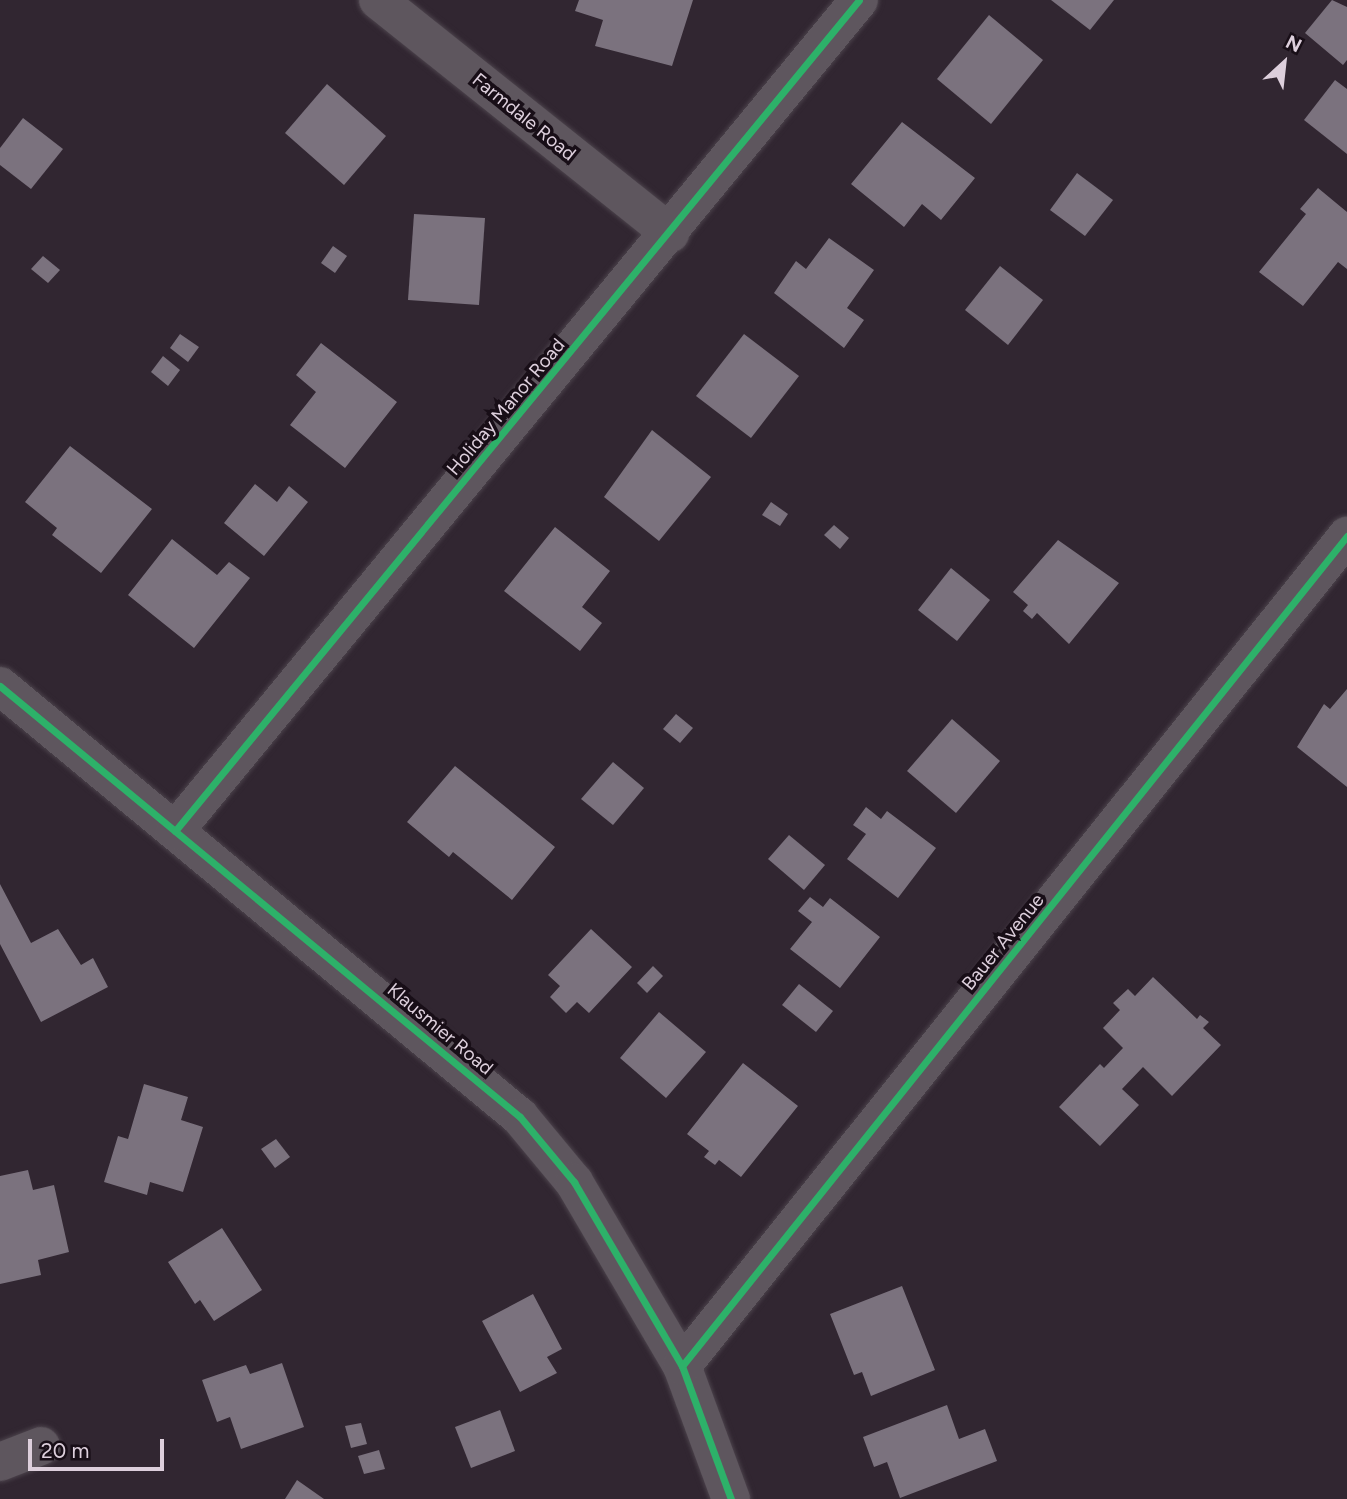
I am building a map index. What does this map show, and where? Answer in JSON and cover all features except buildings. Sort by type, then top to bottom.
[{"type":"street","name":"Farmdale Road","points":[[378,0],[670,233]]},
{"type":"street","name":"Holiday Manor Road","points":[[175,831],[670,233],[859,0]]},
{"type":"street","name":"Bauer Avenue","points":[[682,1366],[1347,536]]},
{"type":"street","name":"Klausmier Road","points":[[0,686],[520,1117],[574,1182],[682,1366],[731,1499]]},
{"type":"street","points":[[0,1462],[41,1446]]},
{"type":"cycle path","points":[[175,831],[859,0]]},
{"type":"cycle path","points":[[682,1366],[1347,536]]},
{"type":"cycle path","points":[[0,686],[520,1117],[574,1182],[682,1366],[731,1499]]}]
